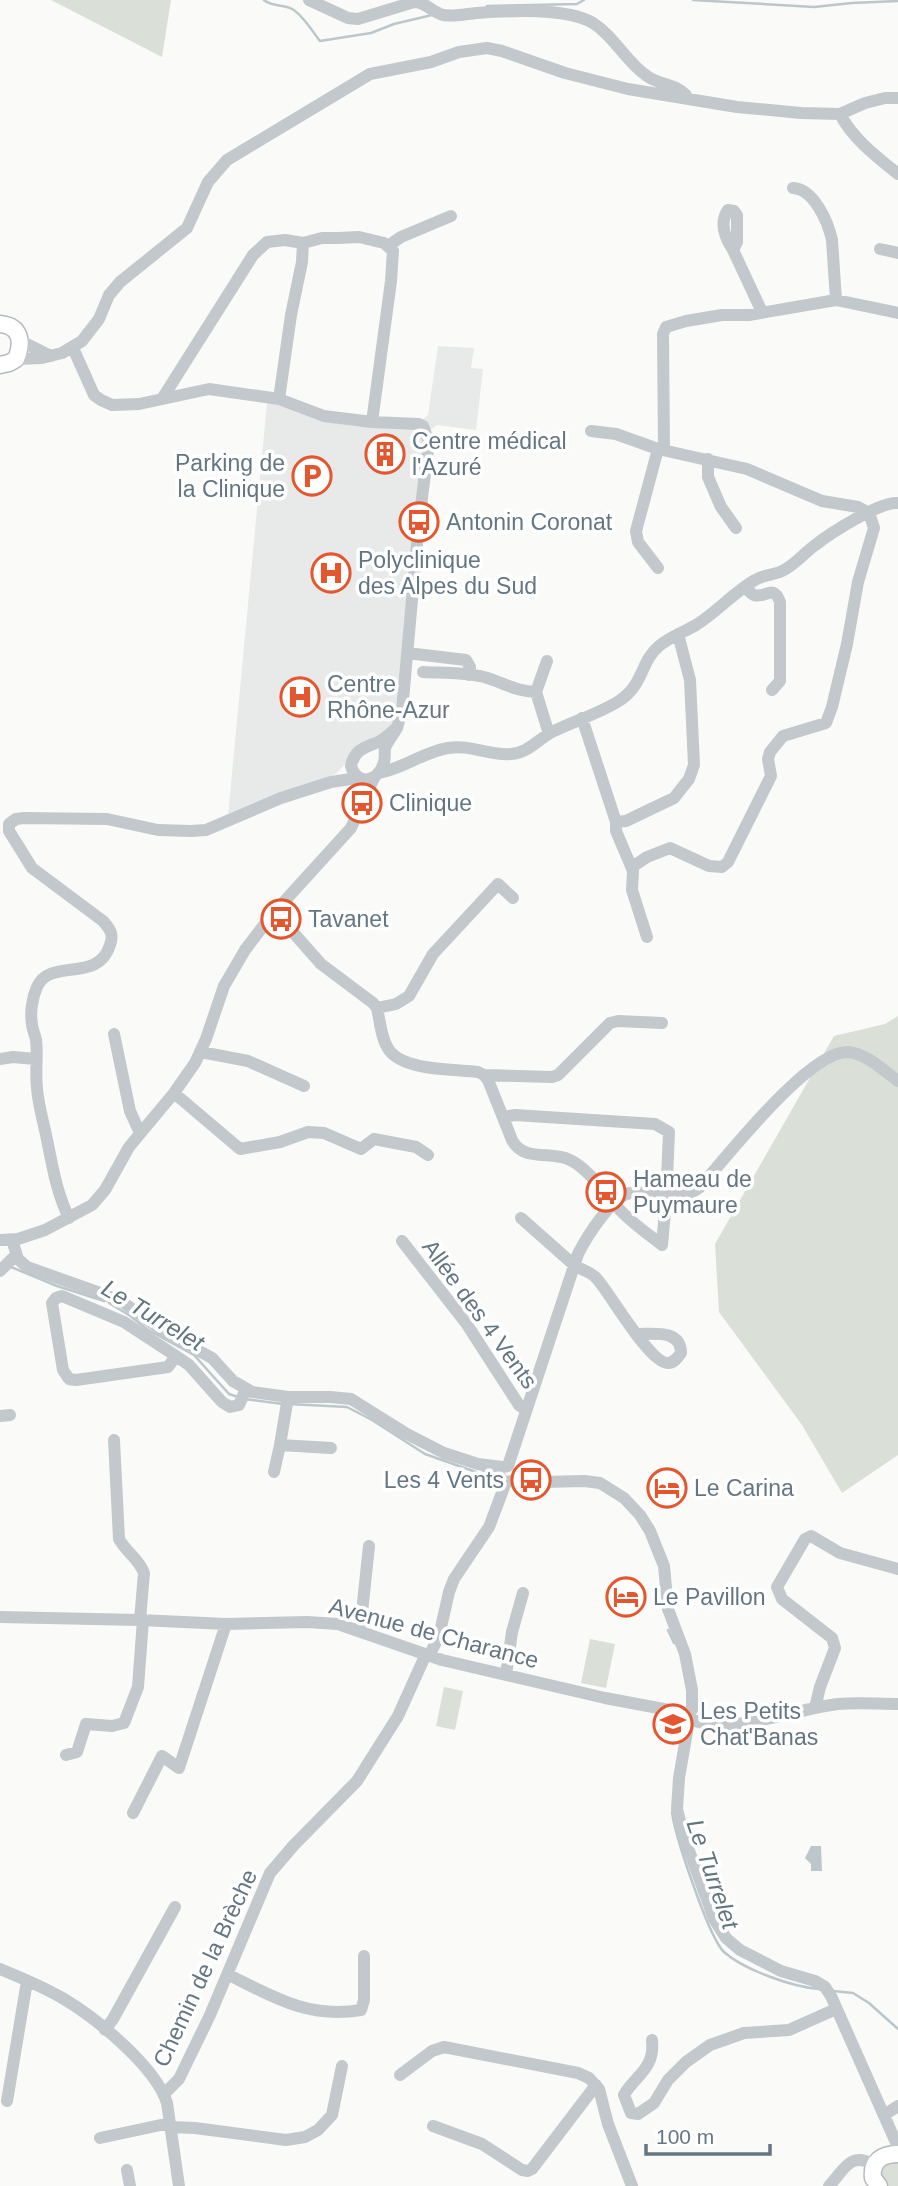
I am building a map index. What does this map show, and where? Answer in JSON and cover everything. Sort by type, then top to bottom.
[{"type":"main road","points":[[0,324],[12,327],[21,341],[0,382]]},
{"type":"street","points":[[309,0],[348,18],[358,19],[414,2],[421,2],[438,12],[510,11],[583,18],[604,32],[648,77],[679,89],[687,98]]},
{"type":"street","points":[[9,362],[51,356],[73,348],[91,332],[108,295],[120,282],[187,228],[208,182],[227,160],[370,74],[487,48],[628,89],[737,107],[840,114],[865,103],[898,98]]},
{"type":"street","points":[[840,114],[845,125],[898,174]]},
{"type":"street","points":[[793,188],[806,191],[830,231],[836,300]]},
{"type":"street","points":[[388,246],[401,237],[451,216]]},
{"type":"street","points":[[162,399],[253,255],[267,242],[285,240],[303,243],[322,238],[359,237],[384,243],[393,251],[372,422]]},
{"type":"street","points":[[279,399],[303,243]]},
{"type":"street","points":[[880,249],[898,253]]},
{"type":"street","points":[[733,250],[762,312]]},
{"type":"street","points":[[658,568],[638,542],[636,531],[661,449],[664,330],[686,320],[762,312],[836,300],[898,313]]},
{"type":"street","points":[[21,341],[51,356]]},
{"type":"street","points":[[73,348],[91,389],[106,403],[125,406],[209,389],[279,399],[324,416],[419,424],[426,430],[429,442],[402,711],[396,728],[381,751],[376,776],[351,828],[275,912],[245,950],[224,986],[201,1052],[174,1093],[129,1147],[105,1191],[96,1201],[69,1218],[30,1236],[6,1240],[7,1263],[21,1263],[124,1303],[164,1332],[212,1358],[243,1395]]},
{"type":"street","points":[[591,431],[616,434],[661,449],[747,469],[822,501],[858,507],[869,513],[874,528],[826,723],[783,736],[770,752],[768,759],[771,776],[728,862],[722,867],[709,866],[670,848],[647,857],[632,867]]},
{"type":"street","points":[[708,459],[708,477],[721,507],[736,528]]},
{"type":"street","points":[[69,1218],[57,1189],[37,1091],[32,1005],[37,985],[44,978],[54,973],[94,965],[102,960],[113,936],[103,921],[32,868],[7,828],[24,818],[107,819],[158,830],[206,830],[281,798],[331,782],[376,776],[452,747],[463,746],[495,754],[515,754],[529,749],[549,734],[626,696],[634,689],[660,645],[706,618],[745,587],[762,576],[781,572],[829,535],[869,513],[898,503]]},
{"type":"street","points":[[745,587],[752,595],[771,593],[779,597],[779,681],[772,690]]},
{"type":"street","points":[[616,822],[626,821],[674,798],[689,779],[694,765],[690,680],[678,634]]},
{"type":"street","points":[[407,653],[466,660],[470,667],[469,675]]},
{"type":"street","points":[[547,661],[536,692],[549,734]]},
{"type":"street","points":[[423,672],[481,676],[521,692],[536,692]]},
{"type":"street","points":[[582,718],[616,822],[616,831],[632,867],[632,890],[646,937]]},
{"type":"street","points":[[331,782],[351,763],[359,750],[366,746],[381,751],[392,762],[404,765]]},
{"type":"street","points":[[351,763],[352,770],[359,778],[362,803]]},
{"type":"street","points":[[377,1008],[396,1004],[409,996],[433,954],[498,884],[513,898]]},
{"type":"street","points":[[275,912],[321,964],[373,1003],[377,1008],[387,1048],[401,1061],[484,1075],[515,1146],[529,1154],[573,1161],[620,1209],[662,1245],[669,1132],[655,1124],[503,1116]]},
{"type":"street","points":[[484,1075],[552,1077],[558,1075],[610,1023],[662,1023]]},
{"type":"street","points":[[114,1034],[130,1111],[139,1133]]},
{"type":"street","points":[[201,1052],[248,1061],[304,1086]]},
{"type":"street","points":[[615,1202],[629,1193],[685,1196],[699,1188],[788,1089],[834,1055],[848,1052],[861,1055],[898,1080]]},
{"type":"street","points":[[0,1058],[35,1059]]},
{"type":"street","points":[[174,1093],[240,1150],[280,1142],[308,1132],[324,1133],[361,1149],[374,1139],[416,1146],[428,1155]]},
{"type":"street","name":"Chemin de la Brèche","points":[[164,2094],[179,2079],[229,1975],[270,1873],[357,1781],[398,1716],[439,1636],[454,1579],[489,1527],[574,1265],[584,1242],[615,1202]]},
{"type":"street","points":[[521,1217],[574,1265],[583,1272],[593,1274],[637,1334]]},
{"type":"street","name":"Allée des 4 Vents","points":[[402,1241],[466,1323],[519,1405],[526,1410]]},
{"type":"street","points":[[176,1356],[168,1367],[69,1379],[63,1370],[52,1303],[62,1296],[124,1322],[176,1356],[188,1365],[222,1402],[230,1407],[243,1395],[260,1394],[287,1402],[330,1396],[351,1399],[427,1446],[526,1479],[600,1483],[624,1498],[640,1515],[650,1531],[664,1566],[668,1609],[685,1654],[692,1690],[691,1716],[679,1778],[677,1809],[684,1837],[714,1919],[726,1938],[749,1956],[781,1971],[821,1984],[829,1992],[898,2147]]},
{"type":"street","points":[[274,1472],[287,1402]]},
{"type":"street","points":[[66,1755],[77,1752],[86,1724],[113,1726],[124,1723],[138,1687],[144,1573],[119,1539],[114,1440]]},
{"type":"street","points":[[280,1445],[331,1448]]},
{"type":"street","points":[[815,1708],[835,1648],[834,1643],[832,1638],[782,1599],[777,1587],[781,1578],[805,1539],[811,1536],[840,1553],[898,1569]]},
{"type":"street","points":[[360,1631],[369,1546]]},
{"type":"street","points":[[506,1675],[512,1632],[523,1593]]},
{"type":"street","name":"Avenue de Charance","points":[[0,1617],[338,1624],[427,1655],[691,1716],[714,1724],[737,1724],[815,1708],[861,1702],[898,1704]]},
{"type":"street","points":[[133,1813],[162,1756],[179,1768],[226,1623]]},
{"type":"street","points":[[105,2030],[175,1907]]},
{"type":"street","points":[[229,1975],[292,2006],[315,2010],[354,2011],[361,2010],[364,2000],[364,1956]]},
{"type":"street","points":[[0,1969],[66,2000],[105,2030],[143,2065],[164,2094],[179,2186]]},
{"type":"street","points":[[7,2101],[27,1981]]},
{"type":"street","points":[[652,2040],[648,2064],[624,2095],[629,2110],[634,2113],[646,2109],[654,2102],[676,2071],[710,2045],[744,2033],[789,2030],[836,2009]]},
{"type":"street","points":[[400,2075],[432,2051],[444,2047],[578,2073],[589,2078],[599,2089],[608,2124],[632,2186]]},
{"type":"street","points":[[100,2138],[171,2125],[286,2140],[305,2137],[318,2130],[332,2115],[342,2066]]},
{"type":"street","points":[[433,2126],[482,2144],[522,2170],[528,2171],[597,2085]]},
{"type":"street","points":[[829,2186],[853,2160],[861,2158],[878,2171],[885,2118],[898,2106]]},
{"type":"street","points":[[127,2169],[130,2186]]},
{"type":"shaded area","points":[[51,0],[171,0],[162,57]]},
{"type":"shaded area","name":"Polyclinique des Alpes du Sud","points":[[438,346],[474,348],[471,368],[483,369],[476,430],[437,425],[423,436],[398,711],[392,729],[346,763],[337,773],[228,816],[267,403],[413,427],[428,415]]},
{"type":"shaded area","points":[[898,1016],[898,1455],[842,1493],[802,1425],[719,1312],[715,1244],[834,1036],[885,1024]]},
{"type":"shaded area","points":[[590,1639],[615,1644],[606,1688],[581,1683]]},
{"type":"shaded area","points":[[444,1687],[463,1691],[455,1730],[436,1726]]},
{"type":"shaded area","points":[[811,1846],[821,1846],[822,1871],[811,1871],[811,1864],[805,1858]]},
{"type":"shaded area","points":[[898,2160],[898,2186],[889,2186],[880,2177],[881,2165]]},
{"type":"waterway","points":[[264,0],[270,4],[289,7],[296,12],[320,41],[371,33],[394,24],[432,15]]},
{"type":"waterway","points":[[487,6],[577,4],[584,0]]},
{"type":"waterway","points":[[693,0],[814,7],[898,1]]},
{"type":"waterway","name":"Le Turrelet","points":[[11,1267],[104,1301]]},
{"type":"waterway","name":"Le Turrelet","points":[[109,1303],[148,1330],[194,1355],[229,1394],[238,1397]]},
{"type":"waterway","name":"Le Turrelet","points":[[244,1399],[283,1404]]},
{"type":"waterway","name":"Le Turrelet","points":[[289,1404],[347,1407],[425,1454],[476,1472]]},
{"type":"waterway","name":"Le Turrelet","points":[[668,1630],[674,1643]]},
{"type":"waterway","name":"Le Turrelet","points":[[672,1812],[694,1886],[710,1928],[724,1952],[769,1976],[819,1989]]},
{"type":"waterway","name":"Le Turrelet","points":[[833,1991],[853,1993],[869,2003],[898,2029]]},
{"type":"place","name":"Centre médical l'Azuré","points":[[385,454]]},
{"type":"place","name":"Parking de la Clinique","points":[[312,476]]},
{"type":"place","name":"Antonin Coronat","points":[[419,522]]},
{"type":"place","name":"Polyclinique des Alpes du Sud","points":[[331,573]]},
{"type":"place","name":"Centre Rhône-Azur","points":[[300,697]]},
{"type":"place","name":"Clinique","points":[[362,803]]},
{"type":"place","name":"Tavanet","points":[[281,919]]},
{"type":"place","name":"Hameau de Puymaure","points":[[606,1192]]},
{"type":"place","name":"Les 4 Vents","points":[[531,1480]]},
{"type":"place","name":"Le Carina","points":[[667,1488]]},
{"type":"place","name":"Le Pavillon","points":[[626,1597]]},
{"type":"place","name":"Les Petits Chat'Banas","points":[[673,1724]]}]
